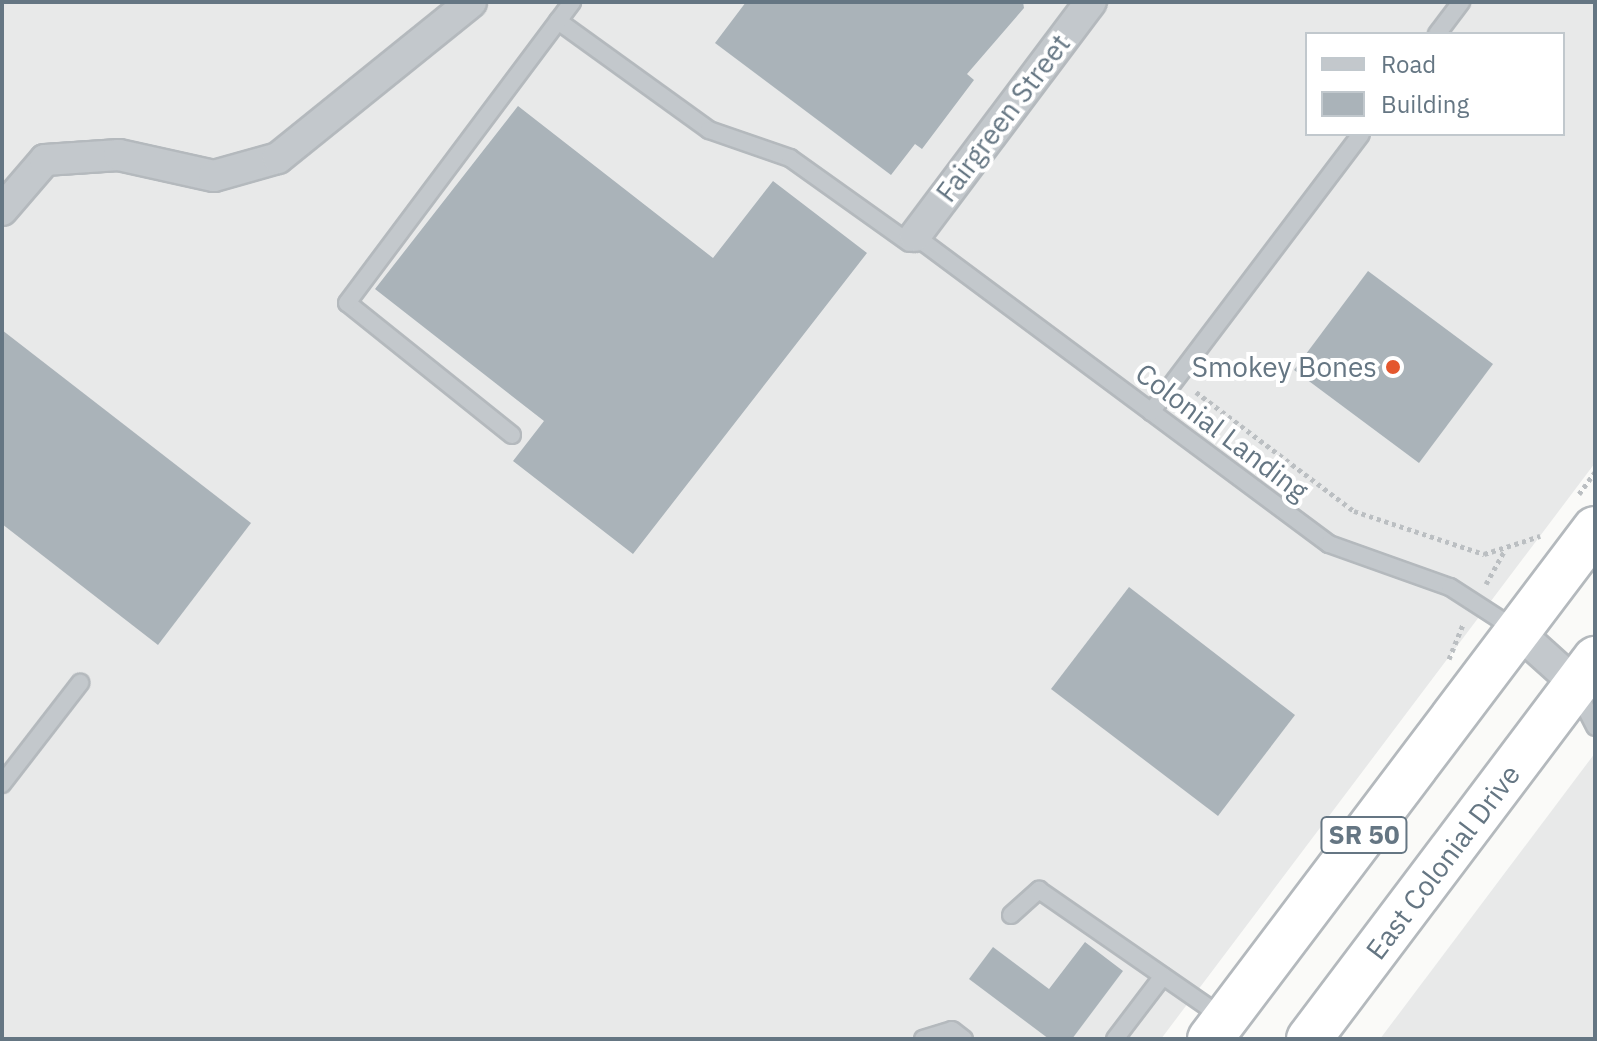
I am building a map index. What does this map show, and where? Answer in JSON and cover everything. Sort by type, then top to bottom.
[{"type":"highway","name":"SR 50","points":[[1218,1029],[1518,632],[1582,518]]},
{"type":"highway","name":"East Colonial Drive","points":[[1309,1039],[1589,676]]},
{"type":"street","points":[[2,210],[45,160],[119,155],[214,176],[278,158],[471,2]]},
{"type":"street","name":"Fairgreen Street","points":[[912,239],[1091,2]]},
{"type":"street","points":[[1518,632],[1589,676]]},
{"type":"lane","points":[[512,435],[347,303],[572,2]]},
{"type":"lane","points":[[1438,32],[1461,2]]},
{"type":"lane","name":"Colonial Landing","points":[[558,21],[709,130],[790,158],[912,239],[1329,544],[1450,587],[1518,632]]},
{"type":"lane","points":[[1151,412],[1359,136]]},
{"type":"lane","points":[[1589,676],[1595,727]]},
{"type":"lane","points":[[2,784],[80,683]]},
{"type":"lane","points":[[1011,915],[1039,890],[1163,976],[1218,1029]]},
{"type":"lane","points":[[1115,1039],[1163,976]]},
{"type":"lane","points":[[923,1039],[952,1030],[964,1039]]},
{"type":"path","points":[[1195,392],[1354,511],[1484,554],[1550,532]]},
{"type":"path","points":[[1582,518],[1595,472]]},
{"type":"shaded area","points":[[2,2],[1595,2],[1595,463],[1161,1039],[2,1039]]},
{"type":"shaded area","points":[[1595,753],[1595,1039],[1380,1039]]},
{"type":"building","points":[[746,2],[1023,2],[1024,8],[967,74],[974,80],[922,149],[915,144],[891,175],[715,43]]},
{"type":"building","points":[[518,106],[713,258],[773,181],[867,253],[633,554],[513,461],[544,421],[375,289]]},
{"type":"building","name":"Smokey Bones","points":[[1368,271],[1493,364],[1419,463],[1294,370]]},
{"type":"building","points":[[2,330],[251,523],[158,645],[2,524]]},
{"type":"building","points":[[1129,587],[1295,715],[1218,816],[1051,689]]},
{"type":"building","points":[[1085,942],[1123,971],[1072,1039],[1049,1039],[969,979],[993,947],[1049,989]]},
{"type":"place","name":"Smokey Bones","points":[[1393,367]]}]
